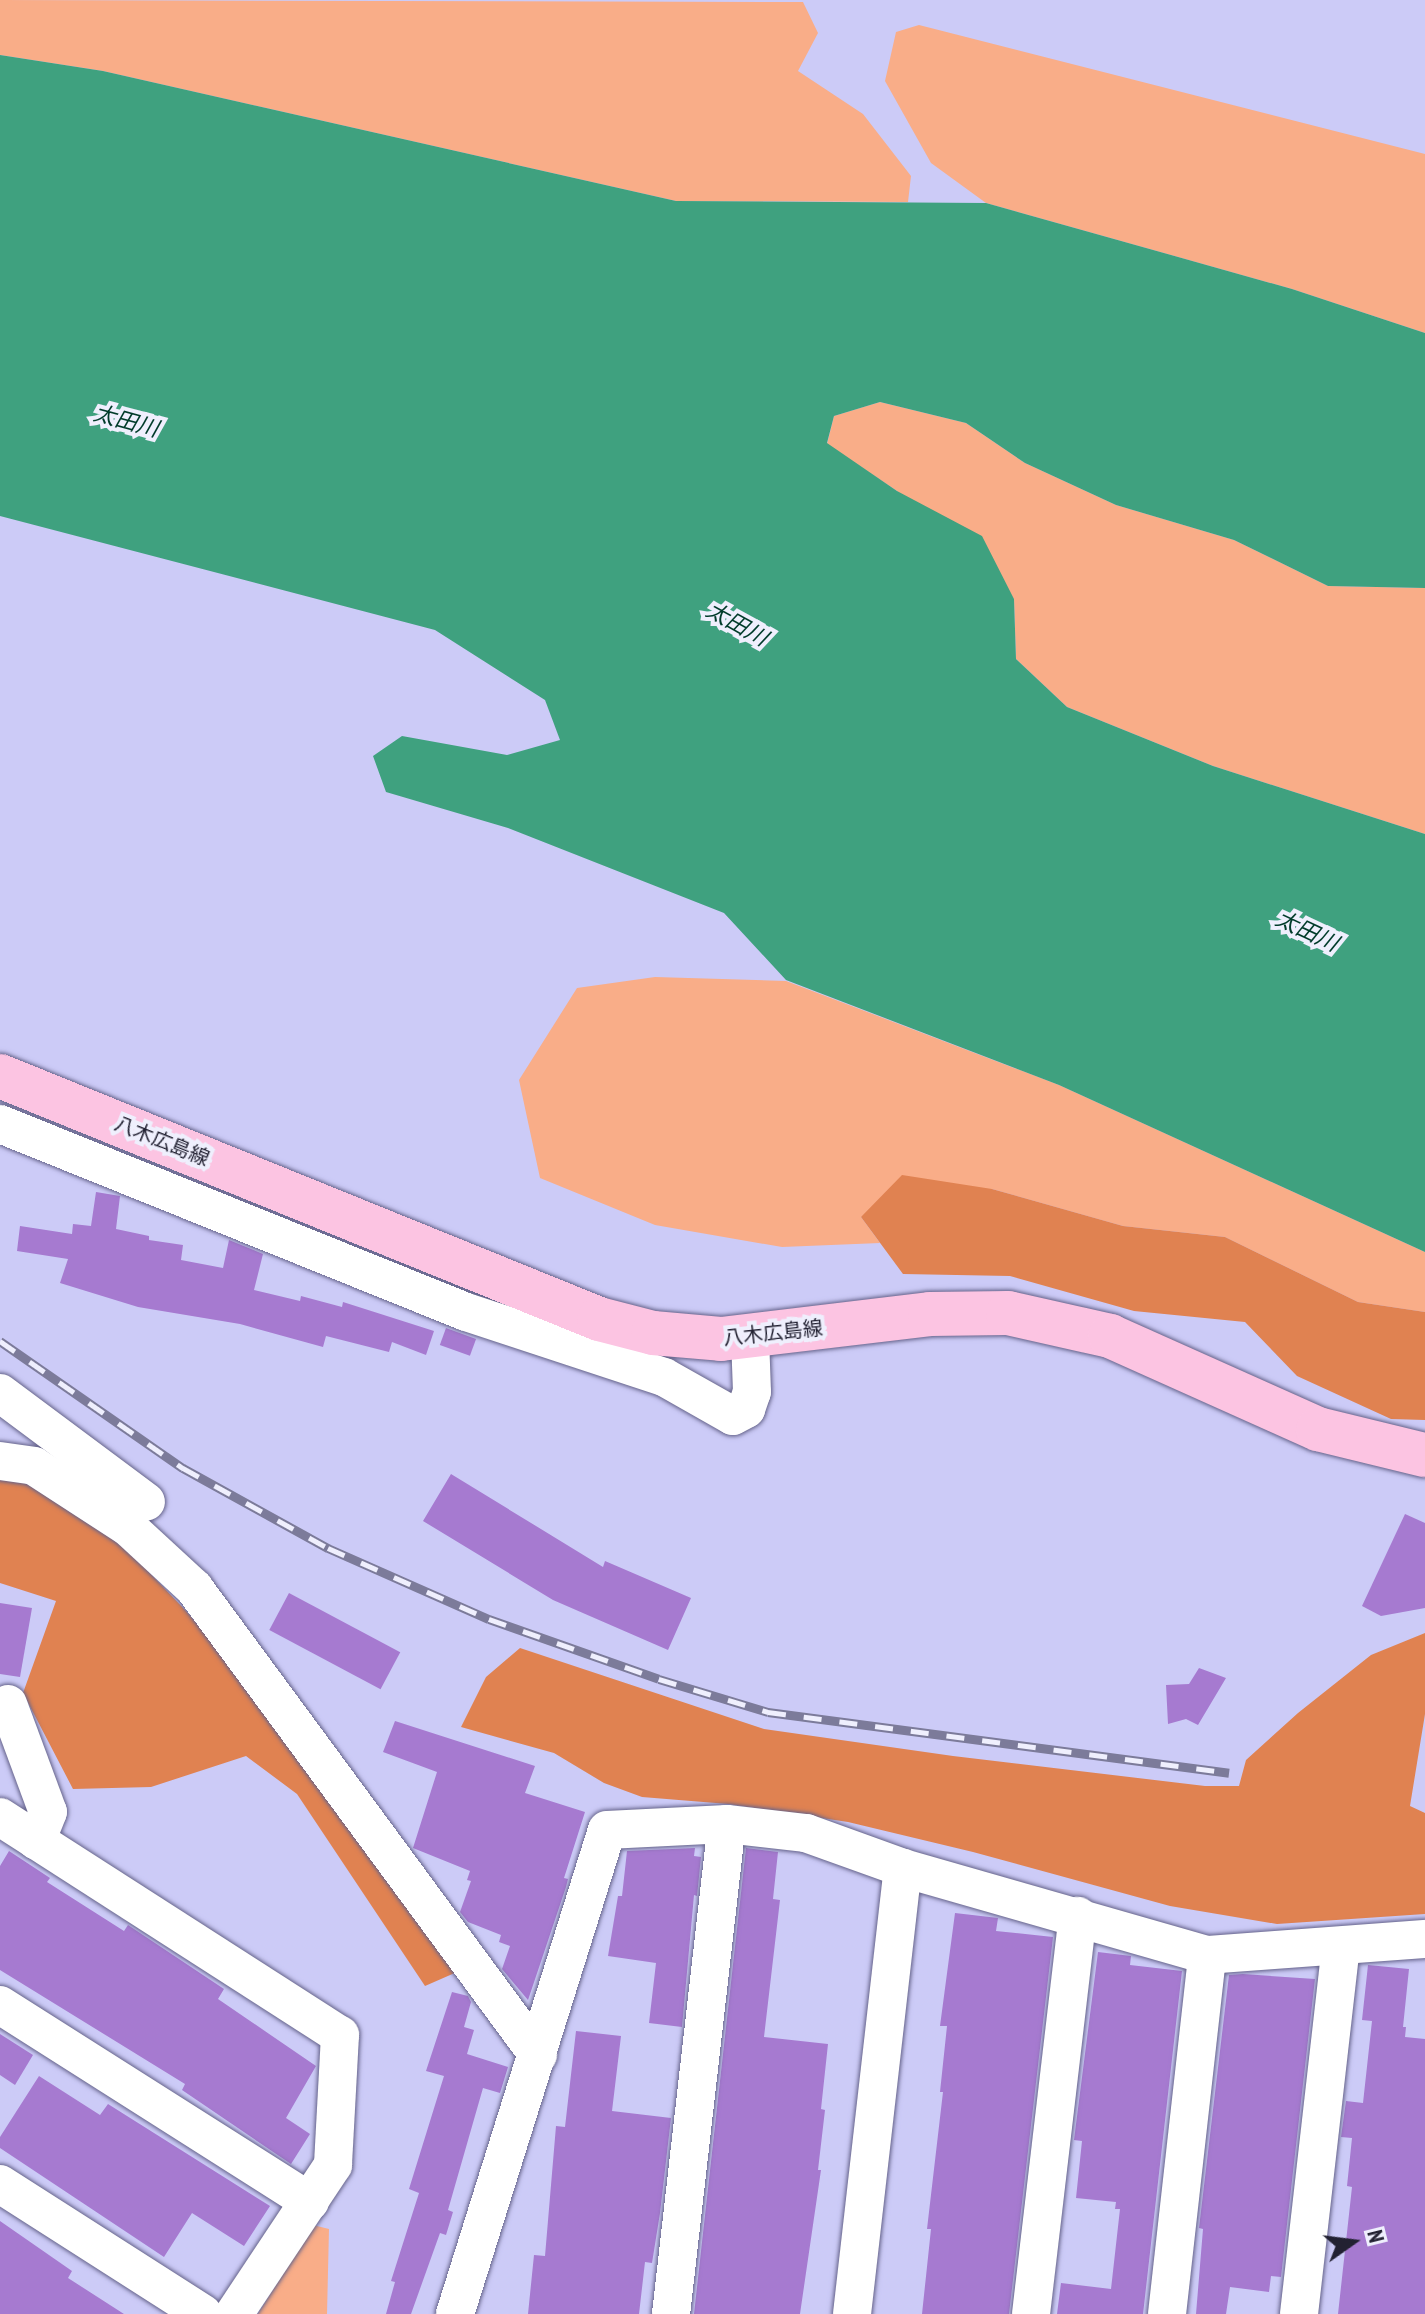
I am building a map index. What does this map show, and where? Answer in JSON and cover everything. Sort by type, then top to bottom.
[{"type":"main road","name":"八木広島線","points":[[0,1076],[599,1319],[653,1333],[721,1339],[930,1314],[1008,1313],[1110,1336],[1318,1429],[1425,1455]]},
{"type":"street","points":[[0,1124],[466,1312],[664,1377],[733,1416],[746,1409],[752,1392],[750,1337]]},
{"type":"street","points":[[0,1393],[146,1502]]},
{"type":"street","points":[[0,1461],[34,1466],[128,1527],[194,1588],[538,2055]]},
{"type":"street","points":[[8,1704],[48,1812],[36,1841]]},
{"type":"street","points":[[0,1817],[340,2035],[333,2165],[234,2314]]},
{"type":"street","points":[[671,2314],[727,1824]]},
{"type":"street","points":[[455,2314],[607,1830],[727,1824],[806,1833],[903,1868],[1207,1955],[1341,1948],[1425,1939]]},
{"type":"street","points":[[852,2314],[903,1868]]},
{"type":"street","points":[[1031,2314],[1078,1916]]},
{"type":"street","points":[[1299,2314],[1341,1948]]},
{"type":"street","points":[[1167,2314],[1207,1955]]},
{"type":"street","points":[[0,2005],[310,2202]]},
{"type":"street","points":[[0,2184],[203,2314]]},
{"type":"shaded area","points":[[0,0],[803,2],[818,33],[798,71],[863,114],[911,176],[908,202],[676,201],[103,71],[0,55]]},
{"type":"shaded area","points":[[919,25],[1425,154],[1425,333],[1292,289],[986,203],[931,163],[885,81],[896,32]]},
{"type":"shaded area","points":[[880,402],[966,423],[1025,463],[1116,505],[1234,540],[1328,586],[1425,588],[1425,834],[1213,766],[1067,707],[1016,659],[1014,599],[897,491],[827,444],[834,416]]},
{"type":"shaded area","points":[[655,977],[786,981],[1059,1085],[1425,1252],[1425,1312],[1358,1302],[1225,1237],[1123,1226],[992,1189],[861,1217],[880,1243],[782,1247],[655,1225],[540,1178],[519,1080],[577,988]]},
{"type":"shaded area","points":[[902,1175],[992,1189],[1123,1226],[1225,1237],[1358,1302],[1425,1312],[1425,1420],[1391,1419],[1297,1376],[1245,1322],[1134,1311],[1010,1276],[903,1274],[861,1217]]},
{"type":"shaded area","points":[[0,1478],[31,1482],[123,1545],[186,1611],[269,1710],[457,1972],[425,1986],[297,1794],[246,1756],[151,1787],[73,1789],[23,1693],[56,1601],[0,1583]]},
{"type":"shaded area","points":[[1425,1633],[1425,1714],[1410,1806],[1425,1813],[1425,1914],[1277,1924],[1170,1906],[973,1852],[848,1822],[728,1804],[642,1797],[604,1783],[554,1753],[461,1727],[486,1677],[520,1648],[764,1729],[953,1756],[1205,1786],[1239,1786],[1246,1760],[1298,1713],[1371,1655]]},
{"type":"shaded area","points":[[313,2225],[329,2229],[327,2314],[258,2314]]},
{"type":"water","name":"太田川","points":[[0,55],[103,71],[676,201],[986,203],[1292,289],[1425,333],[1425,588],[1328,586],[1234,540],[1116,505],[1025,463],[966,423],[880,402],[834,416],[827,443],[897,491],[982,536],[1014,599],[1016,659],[1067,707],[1213,766],[1425,834],[1425,1252],[1059,1085],[786,980],[724,913],[508,828],[386,792],[373,756],[402,736],[507,755],[560,740],[545,700],[435,630],[0,516]]},
{"type":"building","points":[[96,1192],[120,1196],[116,1229],[149,1236],[149,1240],[183,1245],[181,1260],[223,1268],[229,1240],[263,1254],[254,1290],[300,1301],[301,1296],[342,1307],[343,1302],[434,1331],[426,1355],[392,1342],[389,1352],[326,1336],[323,1347],[240,1324],[138,1307],[60,1283],[68,1259],[17,1251],[20,1226],[72,1234],[73,1224],[91,1226]]},
{"type":"building","points":[[446,1328],[476,1339],[470,1356],[440,1345]]},
{"type":"building","points":[[451,1474],[603,1567],[605,1561],[691,1598],[668,1650],[553,1600],[423,1521]]},
{"type":"building","points":[[1405,1514],[1425,1523],[1425,1608],[1381,1616],[1362,1606]]},
{"type":"building","points":[[289,1593],[400,1652],[381,1689],[269,1630]]},
{"type":"building","points":[[0,1603],[32,1608],[20,1677],[0,1674]]},
{"type":"building","points":[[1199,1668],[1226,1678],[1198,1725],[1186,1719],[1168,1724],[1166,1685],[1189,1684]]},
{"type":"building","points":[[395,1721],[535,1766],[525,1793],[585,1812],[564,1878],[568,1879],[566,1887],[528,2000],[502,1969],[510,1946],[499,1942],[501,1935],[468,1922],[460,1912],[471,1881],[467,1880],[470,1871],[413,1848],[437,1772],[383,1752]]},
{"type":"building","points":[[695,1848],[694,1856],[701,1857],[697,1896],[694,1895],[682,2027],[649,2023],[656,1963],[608,1956],[618,1896],[622,1896],[627,1851]]},
{"type":"building","points":[[746,1848],[778,1852],[773,1899],[780,1900],[764,2037],[828,2044],[821,2109],[825,2110],[818,2170],[821,2170],[800,2314],[694,2314]]},
{"type":"building","points":[[9,1851],[50,1878],[47,1882],[124,1931],[128,1925],[224,1989],[218,1999],[316,2066],[286,2118],[310,2134],[291,2164],[182,2090],[185,2084],[0,1970],[0,1866]]},
{"type":"building","points":[[955,1913],[998,1918],[996,1931],[1053,1937],[1009,2314],[922,2314],[931,2229],[927,2229],[943,2092],[940,2092],[947,2026],[940,2026]]},
{"type":"building","points":[[1098,1952],[1131,1956],[1130,1965],[1182,1971],[1143,2314],[1057,2314],[1061,2283],[1111,2289],[1120,2209],[1115,2209],[1116,2202],[1076,2198],[1082,2141],[1074,2140]]},
{"type":"building","points":[[1368,1965],[1409,1969],[1403,2027],[1406,2027],[1405,2037],[1425,2039],[1425,2314],[1338,2314],[1352,2187],[1347,2186],[1352,2138],[1341,2137],[1346,2101],[1363,2103],[1372,2021],[1362,2020]]},
{"type":"building","points":[[1229,1975],[1315,1979],[1281,2277],[1271,2276],[1269,2292],[1230,2287],[1226,2314],[1196,2314],[1203,2229],[1199,2228]]},
{"type":"building","points":[[452,1992],[468,1996],[471,2002],[464,2027],[474,2030],[467,2054],[508,2067],[500,2093],[483,2088],[448,2210],[453,2212],[446,2235],[440,2233],[411,2314],[386,2314],[395,2282],[391,2281],[419,2193],[409,2189],[444,2076],[426,2071]]},
{"type":"building","points":[[576,2031],[621,2036],[612,2111],[671,2118],[652,2263],[645,2262],[639,2314],[528,2314],[534,2255],[545,2256],[556,2126],[565,2127]]},
{"type":"building","points":[[0,2034],[33,2055],[15,2085],[0,2075]]},
{"type":"building","points":[[39,2076],[100,2115],[108,2104],[270,2206],[244,2246],[192,2213],[164,2257],[0,2148],[0,2137]]},
{"type":"building","points":[[0,2221],[72,2271],[68,2278],[124,2314],[0,2314]]},
{"type":"railway","points":[[0,1341],[183,1468],[328,1548],[489,1619],[659,1679],[768,1712],[1229,1773]]}]
